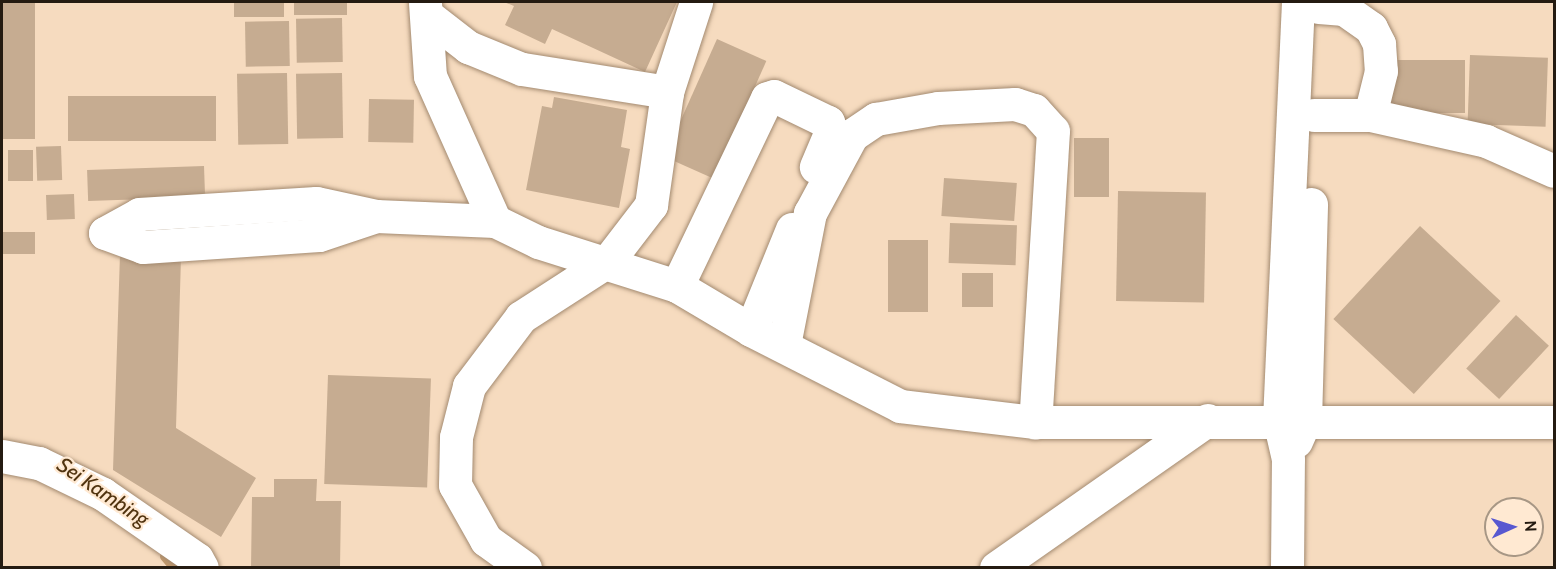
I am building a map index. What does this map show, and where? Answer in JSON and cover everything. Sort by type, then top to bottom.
[{"type":"street","points":[[525,567],[486,540],[455,485],[456,437],[469,386],[521,317],[608,261],[651,205],[667,92],[696,2]]},
{"type":"street","points":[[1312,3],[1344,9],[1371,28],[1379,44],[1381,71],[1370,115]]},
{"type":"street","points":[[1287,567],[1288,459],[1314,115],[1312,3]]},
{"type":"street","points":[[1292,421],[1312,3]]},
{"type":"street","points":[[426,9],[468,47],[522,69],[667,92]]},
{"type":"street","points":[[426,9],[430,76],[495,221]]},
{"type":"street","points":[[677,286],[765,100],[774,96],[828,122],[831,131],[751,330]]},
{"type":"street","points":[[784,345],[810,213],[852,135],[876,119],[938,108],[1015,104],[1034,110],[1053,130],[1035,422]]},
{"type":"street","points":[[1314,115],[1370,115],[1486,141],[1554,171]]},
{"type":"street","points":[[376,216],[319,235],[143,247],[105,233],[139,214],[316,203],[376,216],[495,221],[538,242],[608,261],[677,286],[751,330],[900,406],[1035,422],[1207,420],[1554,422]]},
{"type":"street","points":[[997,567],[1207,420]]},
{"type":"street","points":[[2,456],[39,463],[103,494],[197,559],[202,567]]},
{"type":"building","points":[[2,2],[35,2],[35,139],[2,139]]},
{"type":"building","points":[[234,2],[284,2],[284,17],[234,17]]},
{"type":"building","points":[[294,2],[347,2],[347,15],[294,15]]},
{"type":"building","points":[[504,2],[677,2],[645,72],[552,29],[545,44],[505,25],[514,6]]},
{"type":"building","points":[[342,18],[343,62],[297,63],[296,19]]},
{"type":"building","points":[[289,21],[290,66],[246,67],[245,22]]},
{"type":"building","points":[[717,39],[766,61],[714,179],[665,157]]},
{"type":"building","points":[[1470,55],[1548,58],[1546,127],[1468,124]]},
{"type":"building","points":[[1391,60],[1465,60],[1465,113],[1391,113]]},
{"type":"building","points":[[287,73],[288,144],[238,145],[237,74]]},
{"type":"building","points":[[342,73],[343,138],[297,139],[296,74]]},
{"type":"building","points":[[68,96],[216,96],[216,141],[68,141]]},
{"type":"building","points":[[554,97],[627,110],[621,147],[630,149],[619,208],[526,190],[542,106],[552,108]]},
{"type":"building","points":[[369,99],[414,100],[413,143],[368,142]]},
{"type":"building","points":[[1074,138],[1109,138],[1109,197],[1074,197]]},
{"type":"building","points":[[61,146],[62,180],[37,181],[36,147]]},
{"type":"building","points":[[8,150],[33,150],[33,181],[8,181]]},
{"type":"building","points":[[204,166],[205,197],[88,201],[87,170]]},
{"type":"building","points":[[944,178],[1017,183],[1014,221],[941,216]]},
{"type":"building","points":[[1118,191],[1206,193],[1204,303],[1116,301]]},
{"type":"building","points":[[74,194],[75,219],[47,220],[46,195]]},
{"type":"building","points":[[950,223],[1017,225],[1016,265],[949,263]]},
{"type":"building","points":[[1420,226],[1500,301],[1414,394],[1333,319]]},
{"type":"building","points":[[2,232],[35,232],[35,254],[2,254]]},
{"type":"building","points":[[888,240],[928,240],[928,312],[888,312]]},
{"type":"building","points":[[120,254],[181,257],[176,428],[256,478],[221,537],[113,470]]},
{"type":"building","points":[[962,273],[993,273],[993,307],[962,307]]},
{"type":"building","points":[[1516,315],[1549,346],[1499,399],[1466,368]]},
{"type":"building","points":[[328,375],[431,379],[427,488],[324,484]]},
{"type":"building","points":[[274,479],[317,479],[316,501],[341,501],[340,568],[251,568],[252,497],[274,497]]},
{"type":"waterway","name":"Sei Kambing","points":[[164,556],[174,568]]}]
